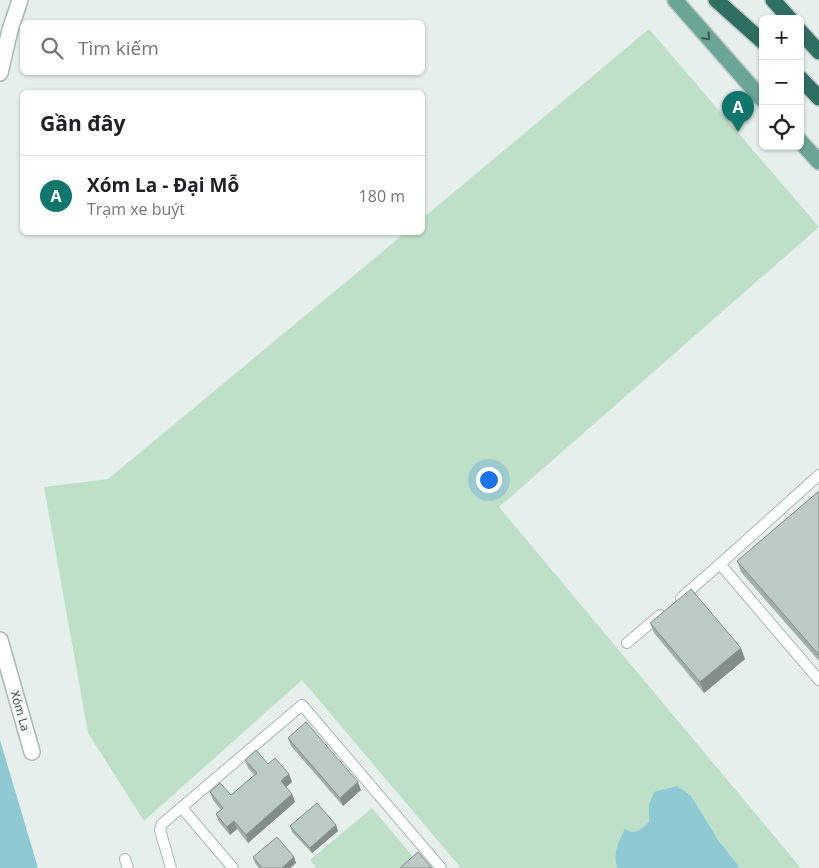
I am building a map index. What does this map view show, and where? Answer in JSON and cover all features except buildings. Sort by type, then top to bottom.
[{"type":"highway","points":[[716,0],[759,38]]},
{"type":"highway","points":[[773,0],[786,15]]},
{"type":"highway","points":[[804,35],[819,52]]},
{"type":"highway","points":[[804,82],[819,98]]},
{"type":"main road","points":[[675,0],[759,95]]},
{"type":"main road","points":[[804,146],[819,162]]},
{"type":"street","points":[[0,73],[10,30],[20,0]]},
{"type":"street","name":"Xóm La","points":[[0,640],[32,752]]},
{"type":"lane","points":[[627,644],[819,475]]},
{"type":"lane","points":[[720,564],[819,680]]},
{"type":"lane","points":[[171,868],[160,830],[162,824],[302,705],[441,868]]},
{"type":"lane","points":[[182,808],[234,868]]},
{"type":"green space","points":[[649,29],[819,227],[499,507],[801,868],[461,868],[302,680],[144,821],[88,733],[44,487],[108,479],[403,235],[425,235],[425,216]]},
{"type":"green space","points":[[372,808],[415,859],[405,868],[317,868],[310,860]]},
{"type":"water","points":[[0,740],[38,868],[0,868]]},
{"type":"water","points":[[677,786],[691,796],[718,840],[740,868],[618,868],[616,853],[625,829],[635,832],[649,822],[649,805],[654,792]]},
{"type":"place","name":"Xóm La - Đại Mỗ","points":[[738,132]]}]
